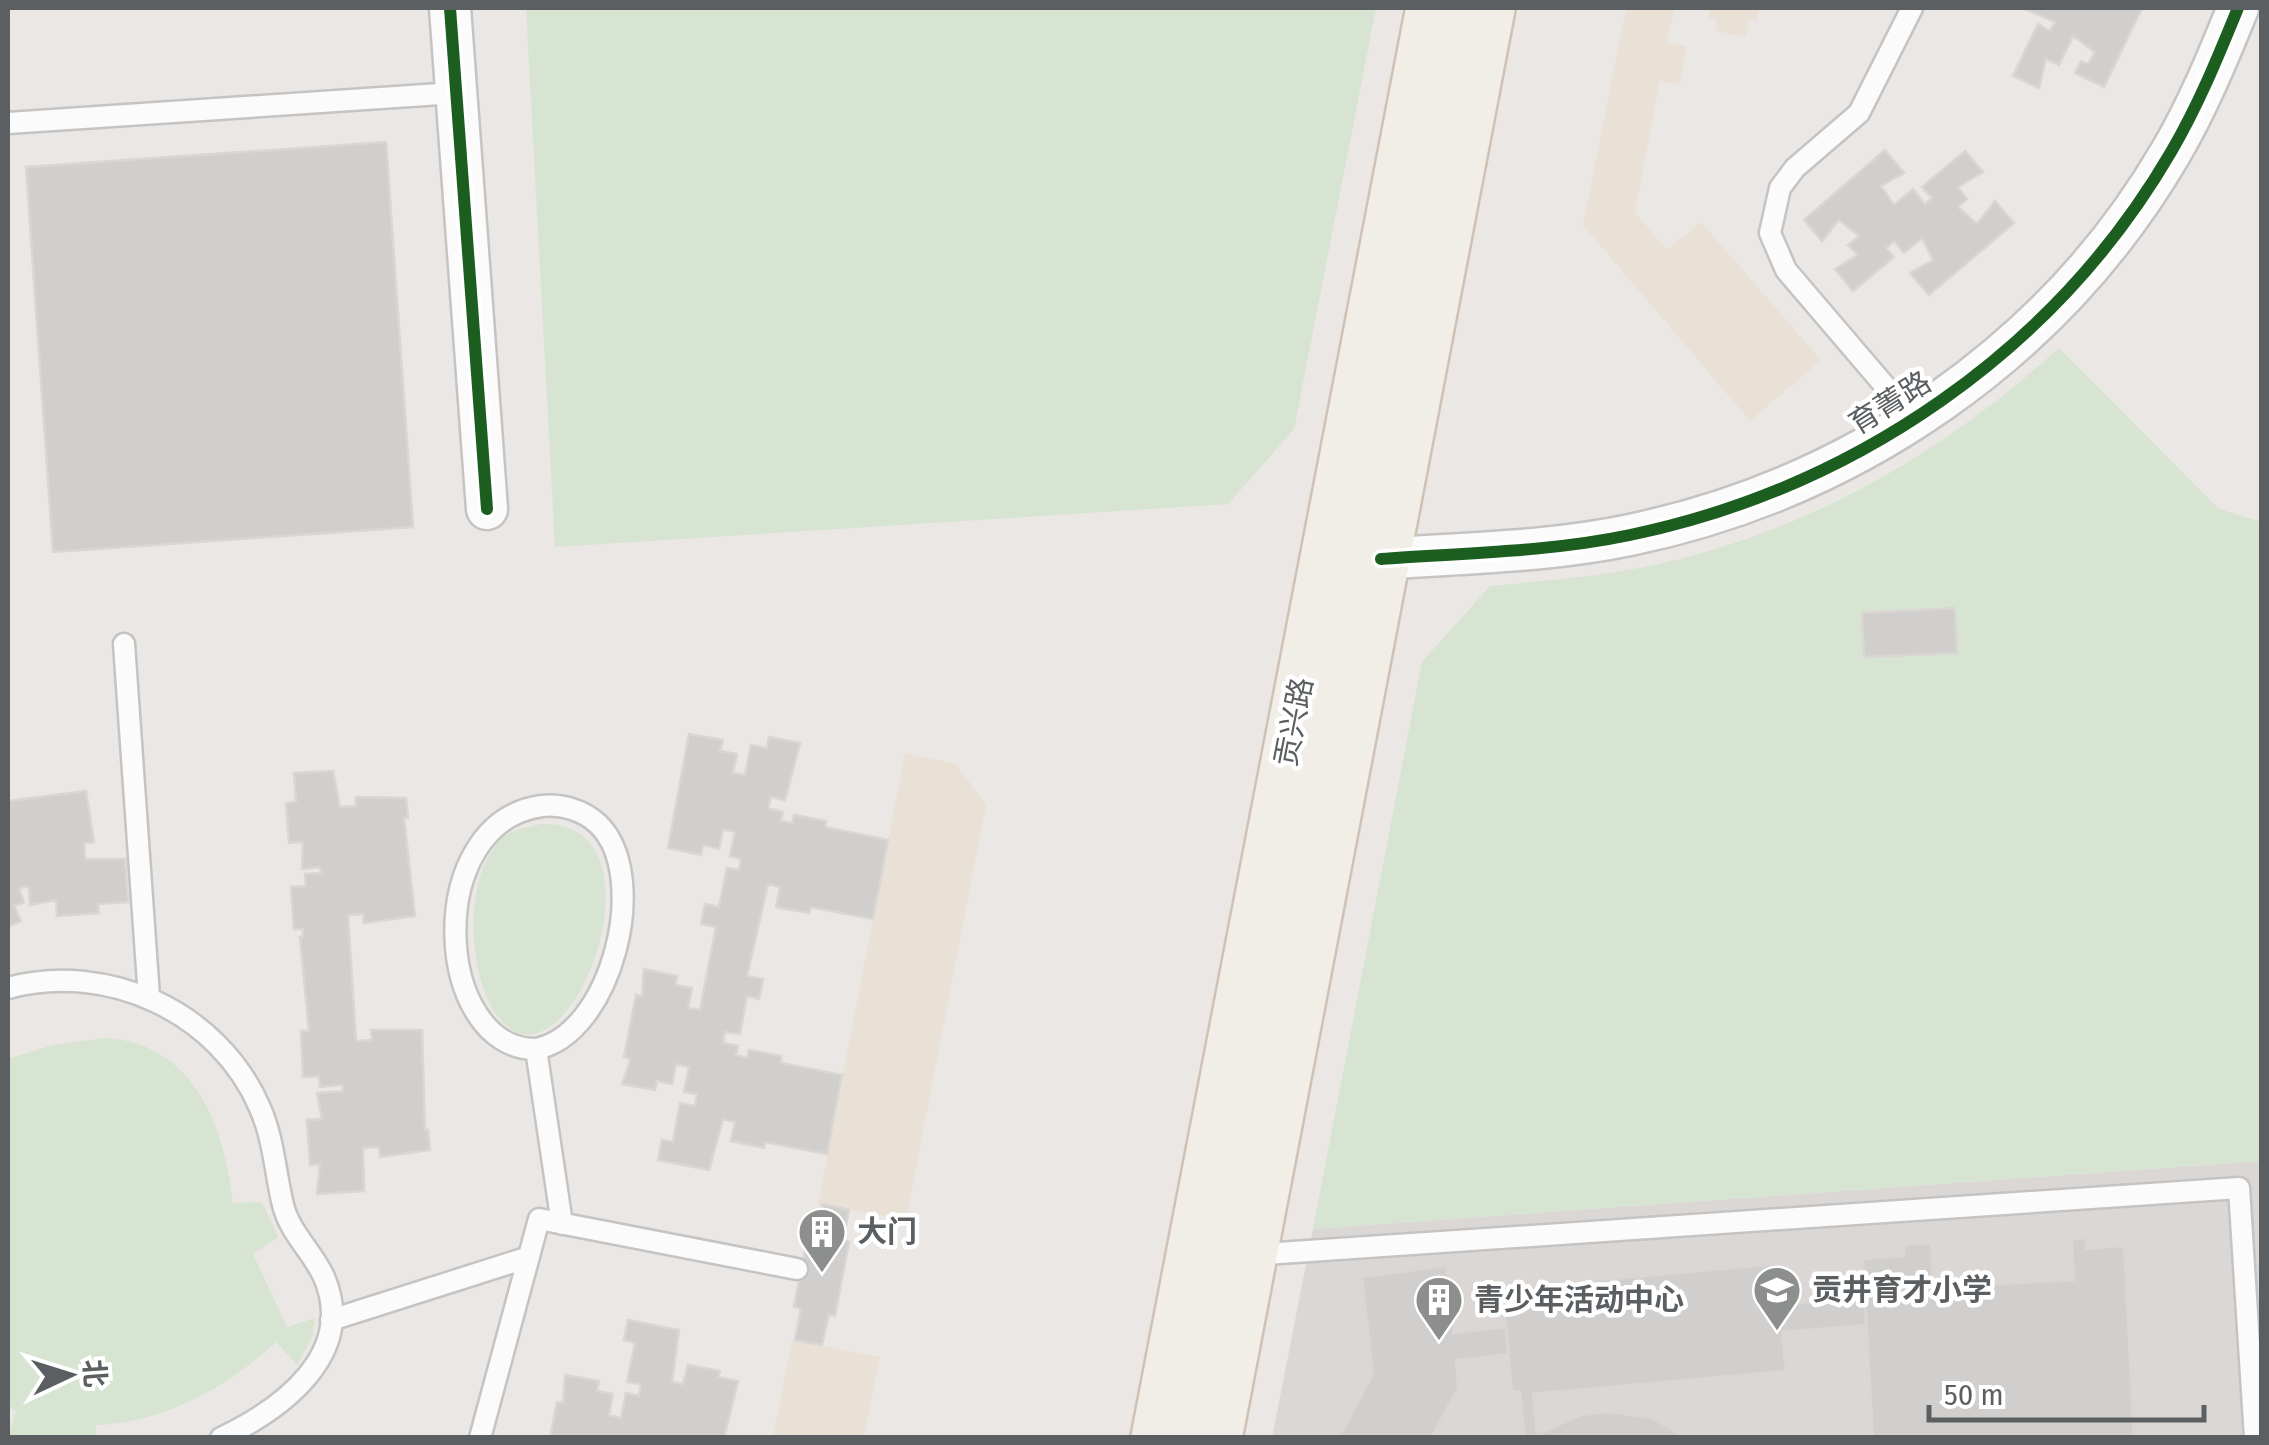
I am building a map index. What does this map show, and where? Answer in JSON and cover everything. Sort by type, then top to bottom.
[{"type":"main road","name":"贡兴路","points":[[1159,1438],[1434,8]]},
{"type":"main road","name":"贡兴路","points":[[1214,1438],[1487,8]]},
{"type":"street","points":[[450,8],[487,510]]},
{"type":"street","name":"育菁路","points":[[1381,559],[1555,546],[1680,523],[1820,472],[1914,420],[2015,343],[2094,262],[2172,152],[2238,8]]},
{"type":"lane","points":[[1912,8],[1859,112],[1795,168],[1780,188],[1770,233],[1786,270],[1914,420]]},
{"type":"lane","points":[[8,124],[455,92]]},
{"type":"lane","points":[[124,644],[149,997]]},
{"type":"lane","points":[[551,805],[575,810],[604,830],[616,858],[621,914],[608,976],[585,1019],[563,1040],[536,1048],[499,1040],[482,1024],[462,980],[456,917],[465,874],[491,826],[514,813],[551,805]]},
{"type":"lane","points":[[8,988],[74,980],[106,984],[149,997],[198,1027],[231,1060],[255,1096],[274,1151],[289,1224],[326,1281],[331,1320],[326,1346],[309,1378],[272,1408],[221,1438]]},
{"type":"lane","points":[[536,1048],[562,1224]]},
{"type":"lane","points":[[1248,1255],[2239,1188],[2255,1438]]},
{"type":"lane","points":[[480,1438],[539,1219],[798,1269]]},
{"type":"lane","points":[[331,1320],[529,1257]]},
{"type":"shaded area","points":[[1626,8],[1674,8],[1667,42],[1687,46],[1680,85],[1660,81],[1635,212],[1667,250],[1701,222],[1821,360],[1750,421],[1583,225]]},
{"type":"shaded area","points":[[1710,8],[1759,8],[1757,20],[1749,19],[1746,37],[1715,31],[1717,20],[1708,17]]},
{"type":"shaded area","points":[[905,753],[956,764],[986,805],[906,1220],[818,1204]]},
{"type":"shaded area","name":"贡井育才小学","points":[[2261,1161],[2261,1437],[1272,1438],[1313,1229]]},
{"type":"shaded area","points":[[792,1340],[880,1357],[864,1437],[773,1437]]},
{"type":"green space","points":[[526,8],[1376,8],[1294,429],[1228,504],[555,547]]},
{"type":"green space","points":[[2059,348],[2219,509],[2261,522],[2261,1161],[1313,1229],[1422,662],[1490,586],[1649,566],[1707,552],[1817,511],[1869,485],[1967,423]]},
{"type":"green space","points":[[541,824],[581,835],[601,865],[605,908],[596,954],[578,995],[553,1025],[525,1034],[497,1015],[487,997],[475,950],[474,923],[481,873],[491,852],[505,836]]},
{"type":"green space","points":[[107,1038],[137,1044],[162,1056],[200,1094],[222,1146],[233,1203],[262,1202],[278,1237],[253,1254],[287,1327],[315,1318],[313,1335],[297,1365],[276,1342],[216,1388],[146,1418],[96,1425],[96,1437],[8,1437],[16,1411],[8,1406],[8,1059],[53,1045]]},
{"type":"building","points":[[2023,8],[2142,8],[2104,87],[2075,73],[2081,61],[2088,64],[2095,52],[2073,36],[2059,65],[2046,59],[2039,88],[2013,76],[2038,24],[2050,31],[2055,22]]},
{"type":"building","points":[[386,142],[413,527],[53,552],[26,167]]},
{"type":"building","points":[[1885,150],[1904,173],[1881,186],[1894,205],[1913,189],[1925,204],[1932,198],[1922,187],[1965,151],[1983,172],[1958,187],[1967,199],[1958,207],[1977,224],[1995,201],[2014,223],[1929,295],[1910,273],[1933,260],[1922,238],[1904,253],[1894,241],[1886,248],[1894,257],[1853,291],[1835,269],[1858,255],[1848,245],[1859,236],[1839,220],[1822,241],[1804,220]]},
{"type":"building","points":[[1955,608],[1957,653],[1864,657],[1862,613]]},
{"type":"building","points":[[689,734],[723,740],[720,751],[737,754],[733,773],[745,775],[751,745],[767,748],[769,737],[800,743],[785,800],[771,797],[768,808],[783,812],[781,821],[792,823],[794,815],[826,821],[825,827],[888,840],[873,919],[811,907],[809,913],[776,907],[780,887],[768,884],[747,976],[763,979],[759,999],[747,996],[740,1034],[725,1032],[723,1043],[738,1046],[736,1055],[747,1058],[749,1050],[781,1056],[781,1063],[842,1075],[827,1154],[765,1142],[764,1148],[731,1141],[735,1122],[723,1119],[709,1170],[658,1160],[662,1140],[673,1142],[680,1103],[695,1106],[697,1094],[684,1092],[689,1067],[676,1064],[672,1084],[657,1081],[655,1090],[622,1084],[630,1059],[624,1057],[636,995],[642,997],[644,969],[677,976],[675,985],[692,988],[688,1008],[700,1010],[716,927],[701,924],[705,904],[719,907],[727,868],[739,870],[741,859],[730,856],[735,832],[723,829],[719,849],[703,845],[701,855],[668,848]]},
{"type":"building","points":[[333,771],[340,807],[356,806],[356,797],[406,798],[408,818],[404,818],[415,916],[364,923],[363,914],[348,915],[356,1041],[372,1040],[371,1030],[422,1030],[425,1130],[430,1150],[380,1157],[379,1147],[363,1148],[364,1191],[317,1194],[320,1164],[310,1165],[307,1120],[322,1119],[317,1093],[343,1091],[343,1085],[320,1087],[319,1076],[303,1077],[301,1031],[309,1031],[300,937],[303,929],[294,929],[291,887],[306,886],[305,874],[321,873],[320,867],[302,869],[303,842],[289,843],[286,803],[296,802],[294,773]]},
{"type":"building","points":[[86,791],[94,842],[84,843],[85,859],[125,859],[128,902],[98,904],[99,913],[57,916],[56,900],[30,905],[29,887],[23,887],[19,889],[24,902],[14,906],[21,921],[8,927],[8,801]]},
{"type":"building","name":"大门","points":[[822,1204],[849,1210],[843,1240],[849,1242],[835,1316],[829,1314],[822,1345],[795,1340],[801,1308],[794,1307],[808,1234],[815,1235]]},
{"type":"building","points":[[2086,1238],[2086,1249],[2124,1246],[2134,1438],[1873,1438],[1863,1259],[1904,1256],[1904,1245],[1931,1243],[1933,1288],[2074,1280],[2072,1239]]},
{"type":"building","points":[[1777,1264],[1781,1305],[1865,1298],[1866,1325],[1782,1332],[1786,1371],[1533,1394],[1537,1434],[1525,1438],[1520,1391],[1512,1392],[1502,1289]]},
{"type":"building","name":"青少年活动中心","points":[[1446,1266],[1454,1333],[1506,1327],[1509,1354],[1456,1360],[1458,1388],[1431,1438],[1339,1438],[1373,1374],[1362,1277]]},
{"type":"building","points":[[628,1320],[679,1330],[672,1382],[683,1384],[688,1365],[720,1371],[718,1377],[738,1381],[724,1438],[550,1438],[557,1402],[563,1403],[565,1375],[599,1381],[597,1391],[613,1394],[609,1415],[621,1418],[626,1393],[639,1396],[641,1384],[627,1382],[635,1343],[624,1340]]},
{"type":"building","points":[[1607,1412],[1653,1418],[1684,1438],[1531,1438],[1580,1415]]},
{"type":"cycle path","points":[[450,8],[487,509]]},
{"type":"cycle path","points":[[1381,559],[1569,545],[1630,535],[1713,513],[1793,483],[1869,446],[1941,400],[2008,348],[2069,289],[2124,224],[2181,135],[2238,8]]},
{"type":"place","name":"大门","points":[[822,1274]]},
{"type":"place","name":"贡井育才小学","points":[[1777,1332]]},
{"type":"place","name":"青少年活动中心","points":[[1439,1342]]}]
